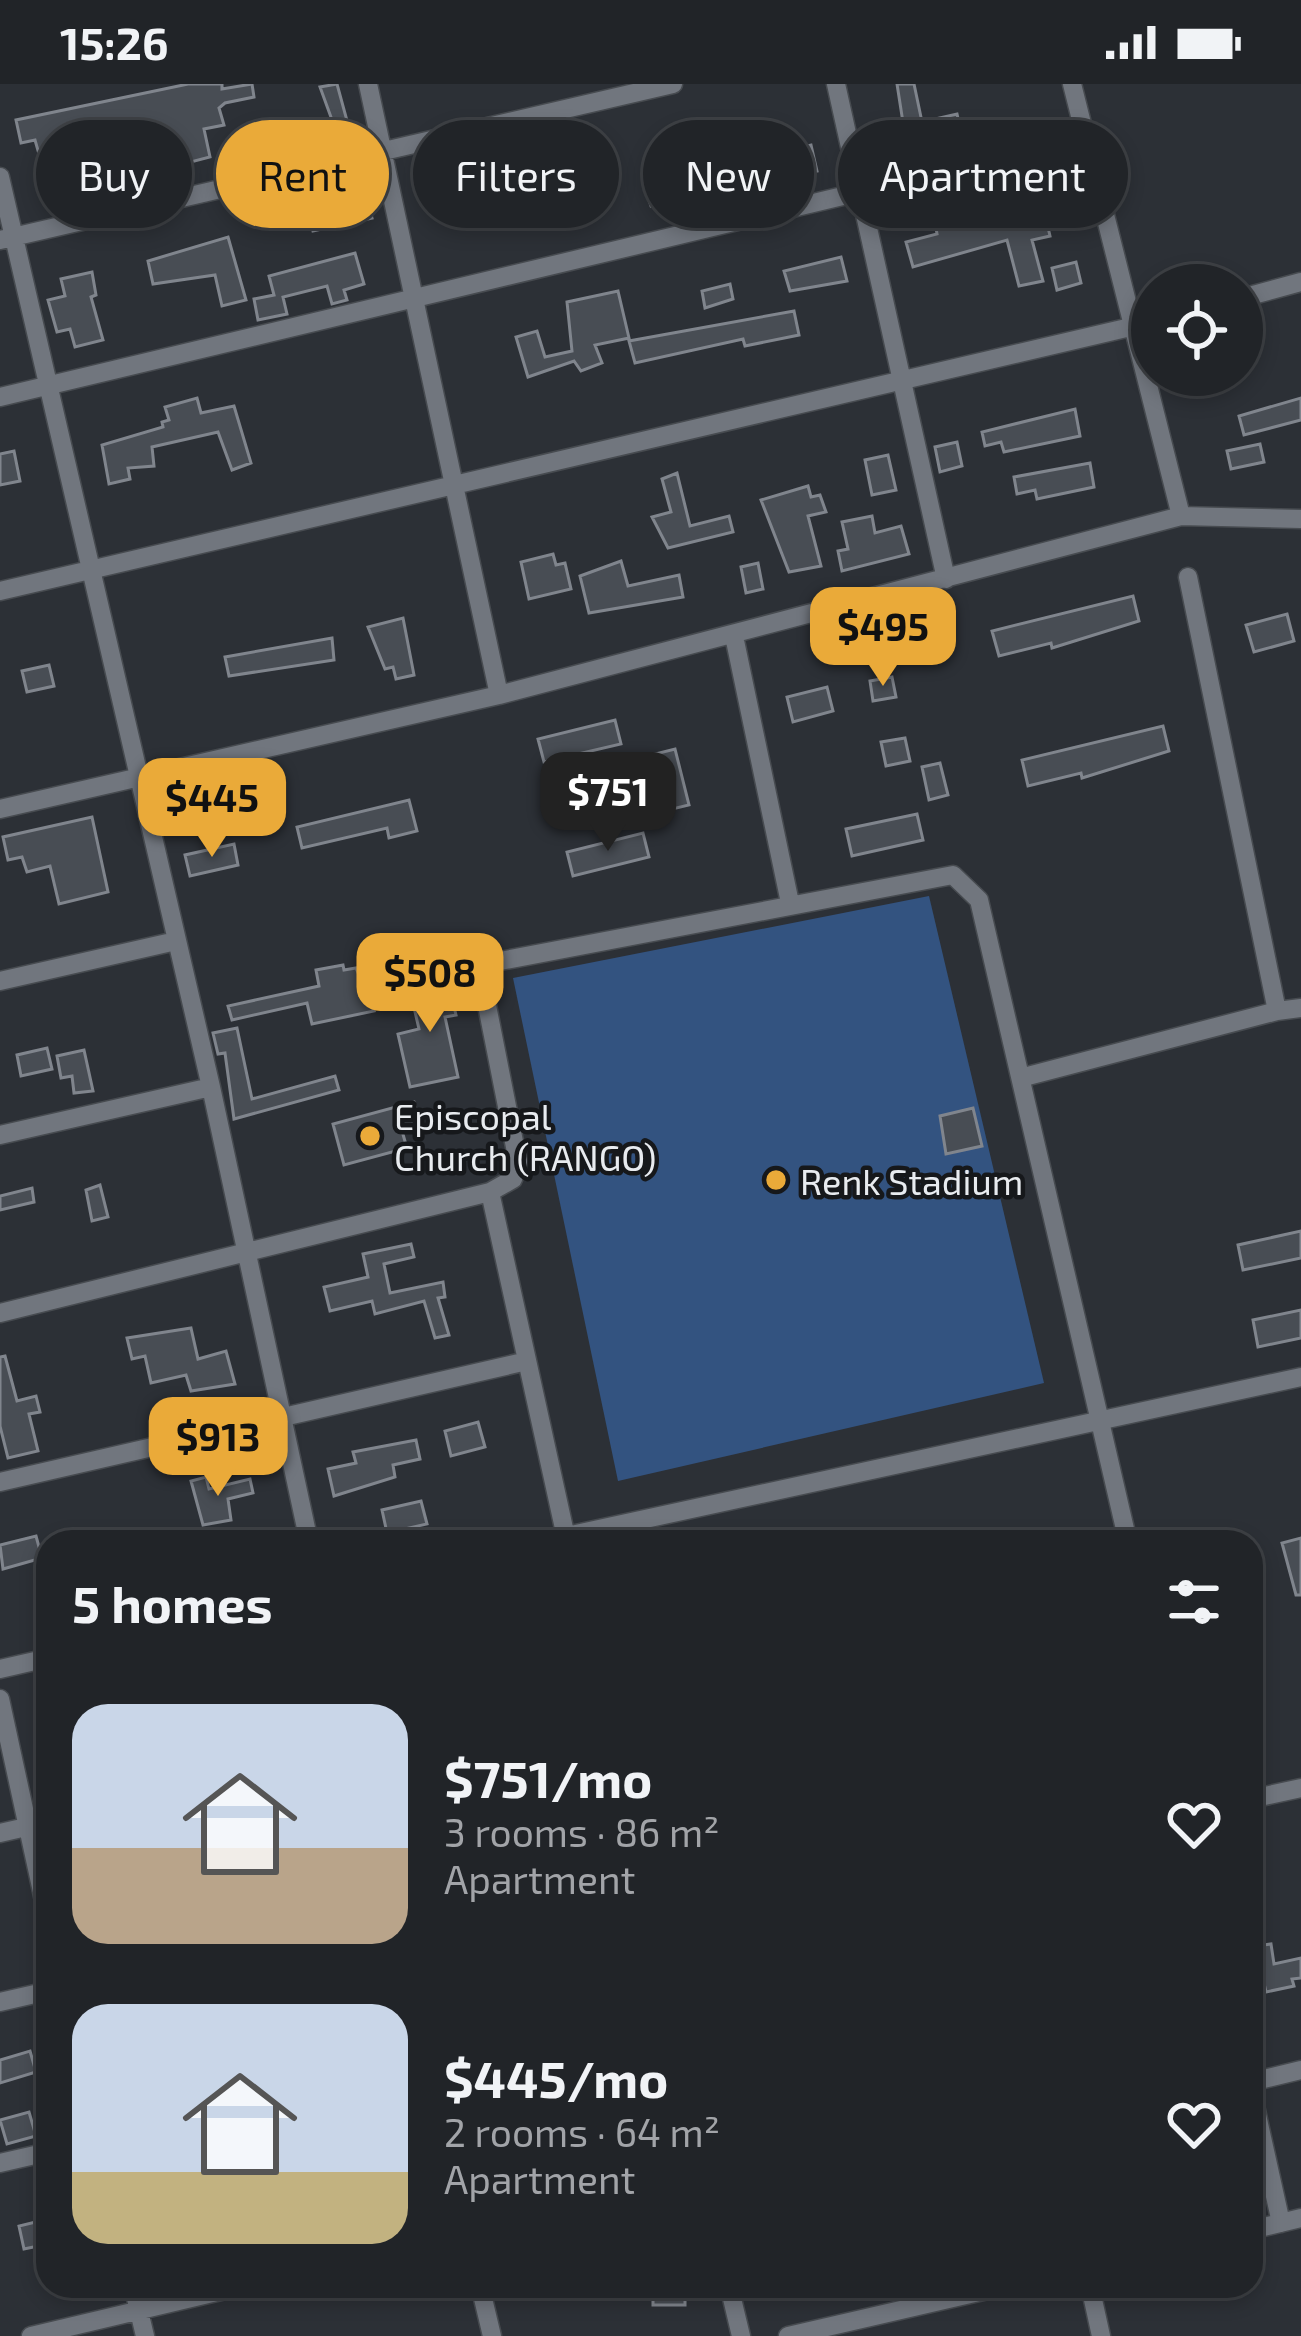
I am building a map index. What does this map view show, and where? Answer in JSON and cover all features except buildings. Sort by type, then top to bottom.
[{"type":"street","points":[[368,84],[376,120]]},
{"type":"street","points":[[389,151],[673,84]]},
{"type":"street","points":[[836,84],[844,120]]},
{"type":"street","points":[[1072,84],[1081,120]]},
{"type":"street","points":[[0,177],[7,239],[49,386],[92,571],[285,1416],[307,1530]]},
{"type":"street","points":[[389,178],[499,695]]},
{"type":"street","points":[[7,239],[216,191]]},
{"type":"street","points":[[0,397],[838,197]]},
{"type":"street","points":[[868,228],[946,579]]},
{"type":"street","points":[[1106,228],[1181,516]]},
{"type":"street","points":[[1263,292],[1301,282]]},
{"type":"street","points":[[0,591],[1130,328]]},
{"type":"street","points":[[0,809],[499,695],[1181,516],[1301,519]]},
{"type":"street","points":[[1188,577],[1276,1011]]},
{"type":"street","points":[[734,636],[790,903]]},
{"type":"street","points":[[0,1313],[490,1192],[513,1180],[518,1162],[479,965],[953,875],[979,900],[1024,1077],[1125,1530]]},
{"type":"street","points":[[0,981],[176,941]]},
{"type":"street","points":[[1024,1077],[1301,1008]]},
{"type":"street","points":[[0,1135],[211,1087]]},
{"type":"street","points":[[490,1192],[565,1530]]},
{"type":"street","points":[[0,1482],[527,1361]]},
{"type":"street","points":[[607,1530],[1301,1377]]},
{"type":"street","points":[[0,1669],[36,1661]]},
{"type":"street","points":[[0,1699],[36,1814]]},
{"type":"street","points":[[1263,1796],[1301,1788]]},
{"type":"street","points":[[0,1834],[36,1825]]},
{"type":"street","points":[[0,2002],[36,1994]]},
{"type":"street","points":[[1263,2081],[1301,2070]]},
{"type":"street","points":[[1263,2126],[1291,2220]]},
{"type":"street","points":[[0,2163],[36,2155]]},
{"type":"street","points":[[136,2298],[145,2336]]},
{"type":"street","points":[[31,2336],[188,2298]]},
{"type":"street","points":[[483,2298],[492,2336]]},
{"type":"street","points":[[732,2298],[741,2336]]},
{"type":"street","points":[[788,2336],[953,2298]]},
{"type":"street","points":[[1093,2298],[1101,2336]]},
{"type":"shaded area","name":"Renk Stadium","points":[[929,896],[1044,1383],[618,1481],[513,978]]},
{"type":"place","name":"Episcopal Church (RANGO)","points":[[370,1136]]},
{"type":"place","name":"Renk Stadium","points":[[776,1180]]}]
